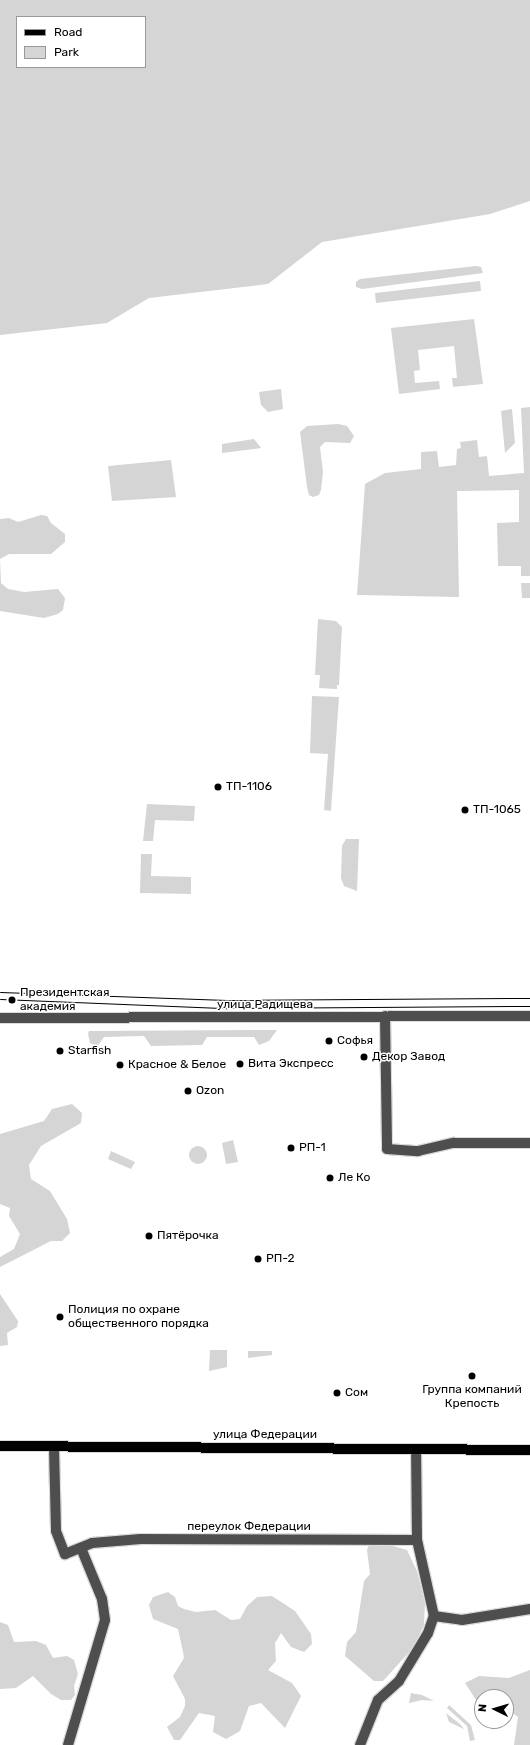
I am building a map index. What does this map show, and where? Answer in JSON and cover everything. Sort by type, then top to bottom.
[{"type":"main road","name":"улица Федерации","points":[[0,1446],[54,1448],[530,1450]]},
{"type":"street","points":[[386,1016],[387,1149],[418,1151],[454,1143],[530,1143]]},
{"type":"street","name":"улица Радищева","points":[[0,1018],[530,1016]]},
{"type":"street","name":"переулок Федерации","points":[[54,1448],[56,1532],[65,1554],[92,1543],[141,1539],[417,1540]]},
{"type":"street","points":[[360,1745],[378,1700],[399,1681],[428,1633],[434,1616],[417,1540],[416,1449]]},
{"type":"street","points":[[68,1745],[106,1620],[102,1599],[81,1548]]},
{"type":"street","points":[[434,1616],[462,1620],[530,1609]]},
{"type":"green space","points":[[0,0],[530,0],[530,201],[490,214],[322,242],[268,284],[149,298],[107,323],[0,335]]},
{"type":"green space","points":[[476,266],[481,267],[483,273],[362,289],[356,287],[356,282],[360,279]]},
{"type":"green space","points":[[480,281],[481,291],[376,303],[375,293]]},
{"type":"green space","points":[[474,319],[483,384],[453,387],[452,378],[457,378],[454,346],[418,350],[420,370],[414,371],[415,383],[439,381],[440,389],[399,394],[391,328]]},
{"type":"green space","points":[[281,389],[283,409],[268,412],[261,405],[259,392]]},
{"type":"green space","points":[[530,407],[530,576],[521,576],[521,566],[498,566],[497,523],[519,522],[519,490],[457,491],[459,597],[357,595],[365,484],[385,473],[421,469],[421,452],[437,451],[439,467],[456,465],[457,449],[461,448],[460,442],[477,440],[479,457],[487,456],[489,476],[524,473],[521,408]]},
{"type":"green space","points":[[512,409],[515,443],[505,453],[501,411]]},
{"type":"green space","points":[[338,424],[347,426],[354,436],[350,443],[325,442],[320,447],[323,472],[321,490],[319,495],[313,497],[309,495],[307,487],[300,432],[307,426]]},
{"type":"green space","points":[[254,439],[261,448],[222,453],[222,444]]},
{"type":"green space","points":[[171,460],[176,497],[112,501],[108,466]]},
{"type":"green space","points":[[41,515],[47,516],[51,523],[65,534],[65,542],[51,554],[9,554],[0,559],[0,519],[9,518],[18,522]]},
{"type":"green space","points":[[0,559],[1,583],[8,589],[24,592],[58,589],[65,598],[63,610],[58,614],[44,618],[0,611]]},
{"type":"green space","points":[[521,583],[530,583],[530,598],[522,598]]},
{"type":"green space","points":[[318,619],[336,621],[342,627],[339,685],[337,685],[337,689],[319,688],[320,675],[315,675]]},
{"type":"green space","points":[[312,696],[339,697],[331,811],[324,810],[328,754],[310,753]]},
{"type":"green space","points":[[147,804],[195,806],[194,821],[155,820],[153,841],[143,841]]},
{"type":"green space","points":[[346,839],[359,839],[357,891],[344,886],[341,878],[342,846]]},
{"type":"green space","points":[[141,854],[152,854],[151,876],[191,877],[191,894],[140,893]]},
{"type":"green space","points":[[277,1030],[269,1041],[259,1045],[254,1037],[207,1037],[202,1045],[151,1046],[144,1036],[104,1037],[97,1047],[90,1043],[88,1034],[89,1031]]},
{"type":"green space","points":[[72,1104],[82,1113],[81,1123],[41,1146],[29,1165],[31,1179],[50,1191],[67,1219],[70,1233],[62,1241],[51,1241],[0,1267],[0,1257],[14,1249],[20,1234],[9,1216],[10,1208],[0,1204],[0,1134],[44,1121],[52,1109]]},
{"type":"green space","points":[[233,1140],[238,1162],[226,1164],[222,1143]]},
{"type":"green space","points":[[198,1146],[204,1149],[207,1155],[204,1161],[198,1164],[192,1161],[189,1155],[192,1149]]},
{"type":"green space","points":[[111,1151],[135,1162],[131,1169],[108,1159]]},
{"type":"green space","points":[[0,1294],[18,1321],[17,1327],[7,1333],[8,1345],[0,1346]]},
{"type":"green space","points":[[210,1350],[227,1350],[227,1367],[209,1371]]},
{"type":"green space","points":[[248,1351],[272,1351],[272,1355],[248,1358]]},
{"type":"green space","points":[[369,1545],[393,1546],[407,1550],[417,1571],[425,1603],[424,1625],[413,1648],[383,1681],[374,1681],[345,1656],[347,1642],[356,1632],[364,1581],[370,1574],[367,1550]]},
{"type":"green space","points":[[168,1592],[175,1597],[178,1606],[184,1609],[196,1612],[215,1610],[231,1620],[240,1619],[247,1606],[257,1597],[272,1596],[295,1611],[311,1634],[312,1644],[304,1652],[291,1647],[281,1633],[275,1643],[276,1661],[268,1670],[292,1683],[301,1696],[285,1728],[261,1703],[249,1706],[240,1731],[226,1739],[213,1732],[215,1716],[199,1713],[180,1740],[174,1740],[167,1727],[180,1717],[185,1706],[185,1699],[173,1676],[184,1658],[183,1652],[178,1629],[153,1619],[149,1605],[153,1597]]},
{"type":"green space","points":[[0,1622],[8,1625],[14,1642],[36,1641],[46,1645],[53,1658],[67,1656],[74,1660],[78,1674],[74,1686],[75,1695],[71,1700],[61,1700],[51,1694],[33,1676],[16,1688],[0,1689]]},
{"type":"green space","points":[[530,1670],[530,1745],[514,1745],[518,1717],[514,1714],[514,1689],[474,1689],[474,1697],[465,1683],[479,1676],[509,1678]]},
{"type":"green space","points":[[411,1693],[422,1695],[434,1701],[422,1700],[409,1703]]},
{"type":"green space","points":[[449,1705],[471,1725],[475,1740],[470,1741],[467,1726],[447,1708]]},
{"type":"green space","points":[[446,1713],[461,1725],[464,1729],[449,1722]]},
{"type":"tram line","points":[[0,992],[227,1000],[530,998]]},
{"type":"tram line","points":[[0,999],[228,1008],[530,1006]]},
{"type":"place","name":"ТП-1106","points":[[218,787]]},
{"type":"place","name":"ТП-1065","points":[[465,810]]},
{"type":"place","name":"Президентская академия","points":[[12,1000]]},
{"type":"place","name":"Софья","points":[[329,1041]]},
{"type":"place","name":"Starfish","points":[[60,1051]]},
{"type":"place","name":"Декор Завод","points":[[364,1057]]},
{"type":"place","name":"Вита Экспресс","points":[[240,1064]]},
{"type":"place","name":"Красное & Белое","points":[[120,1065]]},
{"type":"place","name":"Ozon","points":[[188,1091]]},
{"type":"place","name":"РП-1","points":[[291,1148]]},
{"type":"place","name":"Ле Ко","points":[[330,1178]]},
{"type":"place","name":"Пятёрочка","points":[[149,1236]]},
{"type":"place","name":"РП-2","points":[[258,1259]]},
{"type":"place","name":"Полиция по охране общественного порядка","points":[[60,1317]]},
{"type":"place","name":"Группа компаний Крепость","points":[[472,1376]]},
{"type":"place","name":"Сом","points":[[337,1393]]}]
